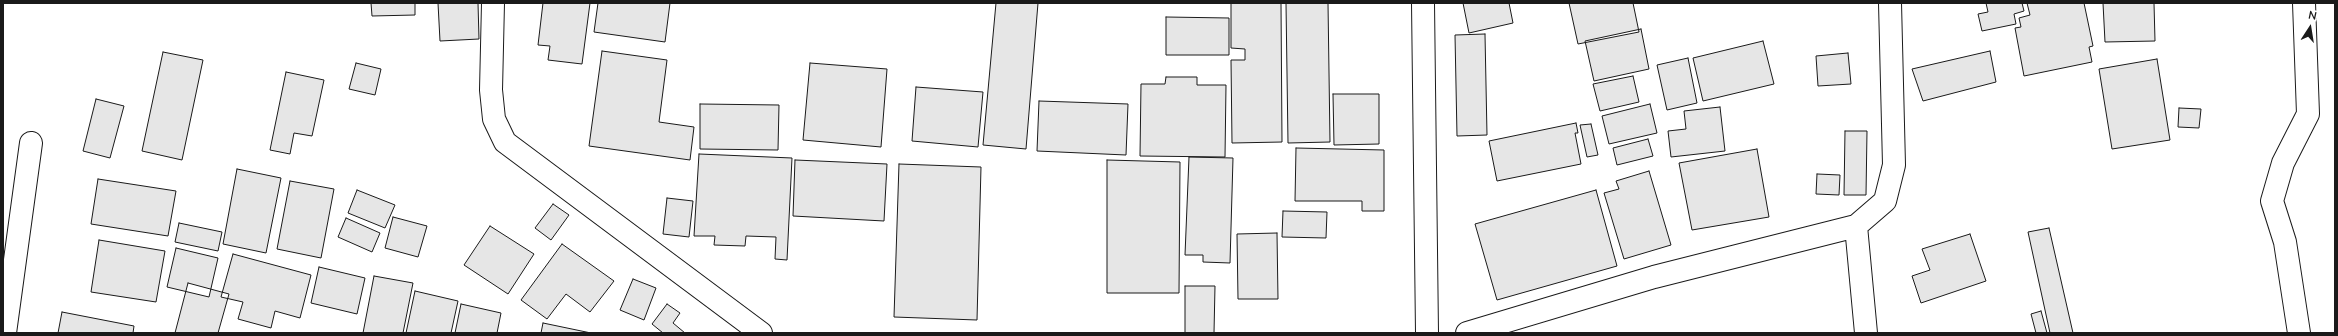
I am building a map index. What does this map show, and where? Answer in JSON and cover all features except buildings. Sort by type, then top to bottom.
[{"type":"street","points":[[493,3],[491,90],[494,119],[505,142],[761,333]]},
{"type":"street","points":[[1423,3],[1427,333]]},
{"type":"street","points":[[1467,333],[1654,277],[1856,226],[1886,201],[1894,165],[1890,3]]},
{"type":"street","points":[[2299,333],[2285,242],[2272,201],[2283,163],[2308,114],[2308,69],[2304,3]]},
{"type":"street","points":[[5,333],[31,143]]},
{"type":"street","points":[[1856,226],[1866,333]]}]
